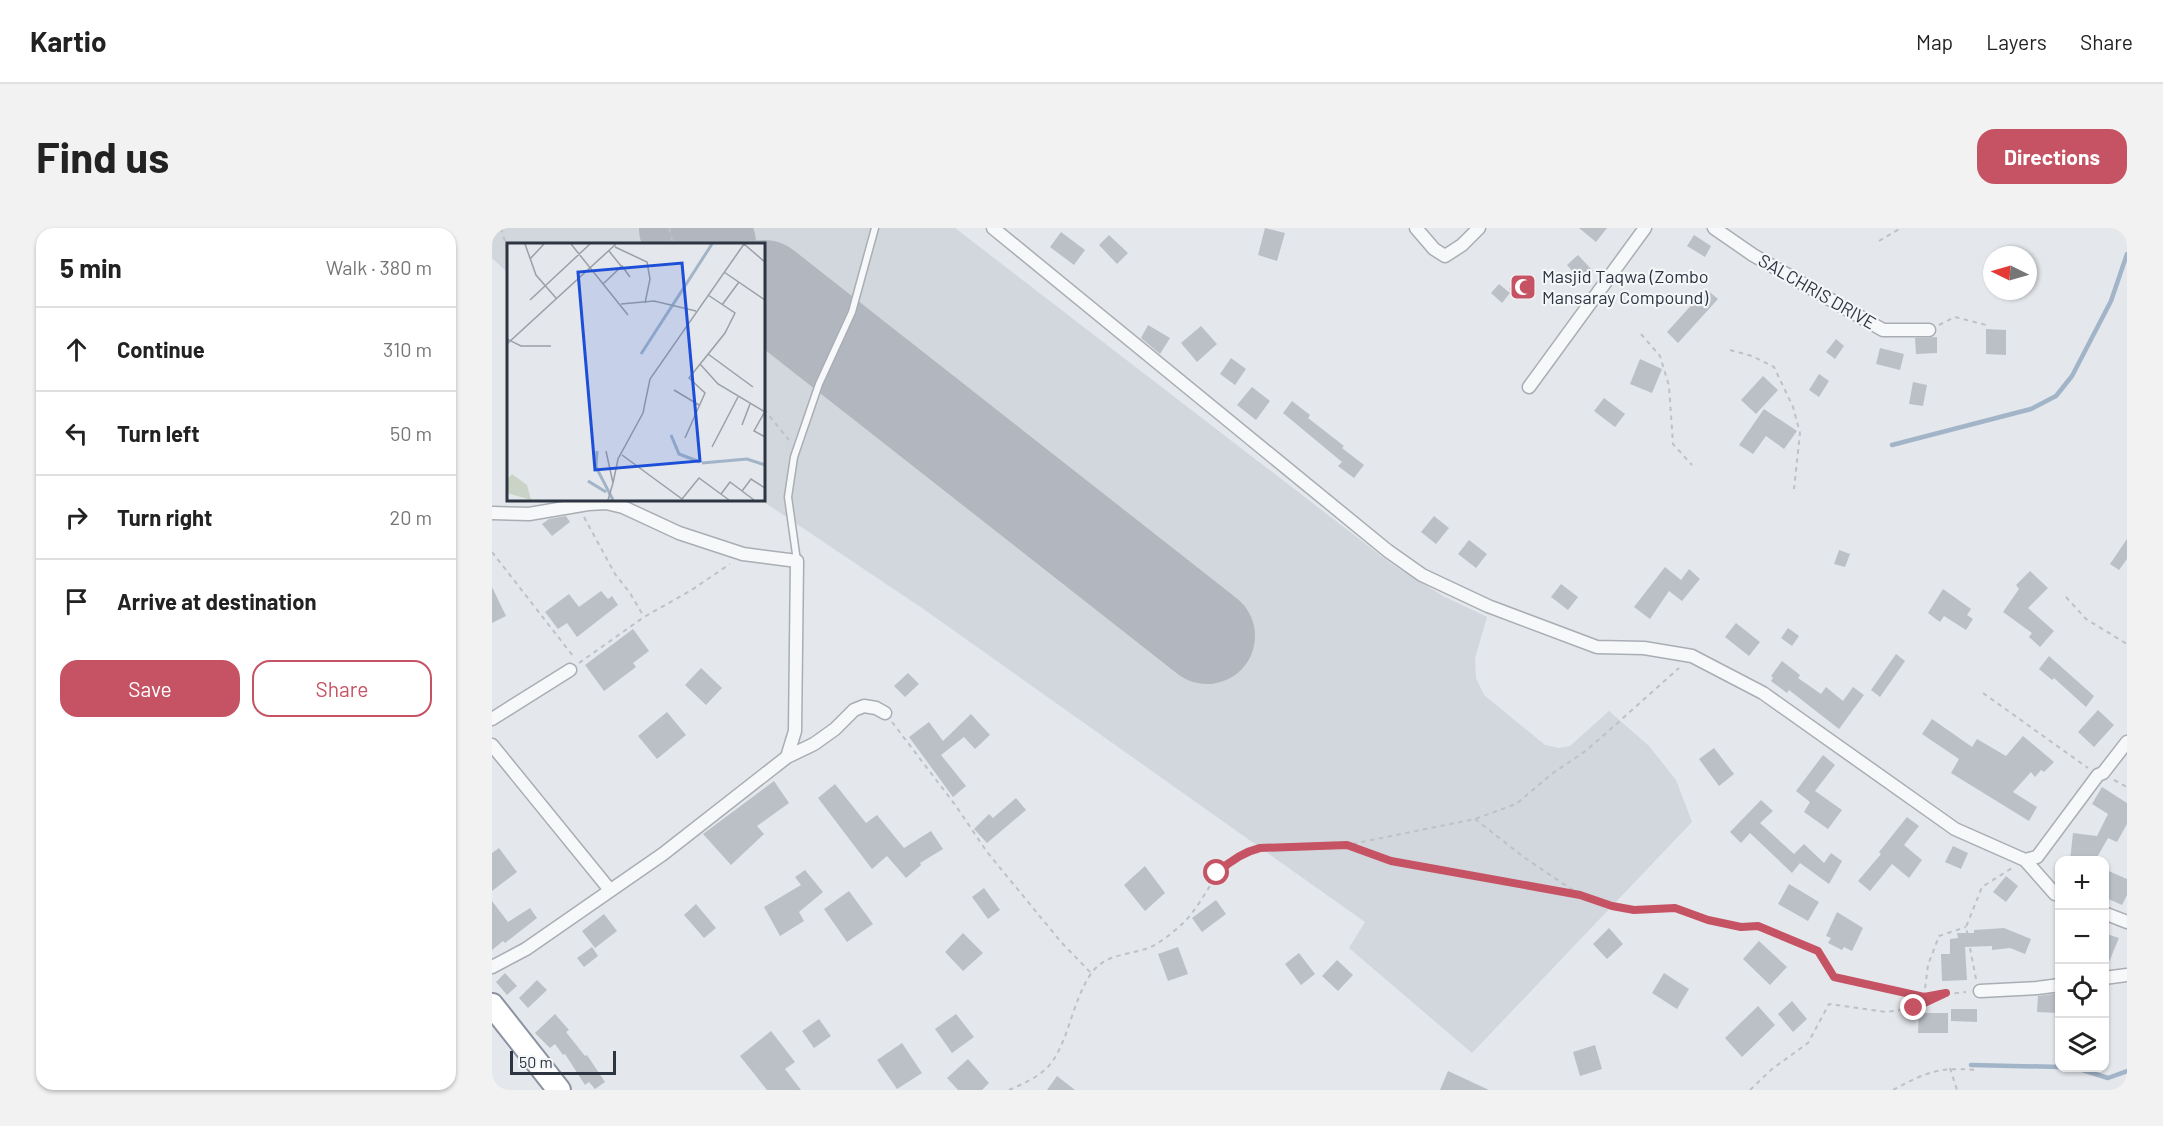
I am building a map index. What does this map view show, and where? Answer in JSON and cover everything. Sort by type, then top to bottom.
[{"type":"highway","points":[[492,1005],[559,1090]]},
{"type":"street","points":[[993,228],[1380,544],[1422,575],[1498,610],[1597,647],[1644,648],[1692,656],[1763,693],[1955,829],[2025,860],[2055,894]]},
{"type":"street","points":[[1416,228],[1434,249],[1444,255],[1462,245],[1479,228]]},
{"type":"street","points":[[1529,387],[1645,228]]},
{"type":"street","name":"SALCHRIS DRIVE","points":[[1714,228],[1753,255],[1883,330],[1929,330]]},
{"type":"street","points":[[492,513],[528,514],[606,503],[623,507],[669,530],[743,554],[797,561],[795,731],[787,757]]},
{"type":"street","points":[[492,719],[570,670]]},
{"type":"street","points":[[492,967],[526,950],[663,854],[787,757],[814,744],[835,729],[854,710],[864,706],[876,708],[885,713]]},
{"type":"street","points":[[2025,860],[2037,857],[2098,775],[2127,742]]},
{"type":"street","points":[[492,745],[610,890]]},
{"type":"street","points":[[2109,915],[2127,922]]},
{"type":"street","points":[[2109,977],[2127,975]]},
{"type":"street","points":[[1980,991],[2055,986]]},
{"type":"lane","points":[[797,561],[788,497],[794,458],[816,392],[852,312],[874,228]]},
{"type":"path","points":[[501,228],[507,249]]},
{"type":"path","points":[[669,228],[674,243]]},
{"type":"path","points":[[1879,241],[1902,228]]},
{"type":"path","points":[[1929,330],[1955,317],[1986,325]]},
{"type":"path","points":[[1641,334],[1660,356],[1670,386],[1673,444],[1692,465]]},
{"type":"path","points":[[1730,351],[1752,356],[1774,367],[1788,397],[1800,433],[1794,489]]},
{"type":"path","points":[[765,410],[789,439],[794,458]]},
{"type":"path","points":[[577,506],[615,574],[630,593],[644,617]]},
{"type":"path","points":[[492,552],[579,663],[644,617],[721,571],[743,554]]},
{"type":"path","points":[[2066,597],[2086,619],[2127,644]]},
{"type":"path","points":[[1009,1090],[1030,1081],[1053,1060],[1083,988],[1099,966],[1117,955],[1153,946],[1176,930],[1193,912],[1217,873],[1228,863],[1248,851],[1284,846],[1347,845],[1475,819],[1515,804],[1553,773],[1587,750],[1692,656]]},
{"type":"path","points":[[1983,693],[2098,775]]},
{"type":"path","points":[[885,713],[949,797],[987,852],[1061,942],[1092,974]]},
{"type":"path","points":[[1475,819],[1525,858],[1580,895]]},
{"type":"path","points":[[1347,845],[1391,861],[1580,895],[1612,906],[1634,910],[1675,908],[1708,920],[1741,927],[1758,926],[1818,951],[1834,977],[1924,997],[1980,991],[1975,978],[1966,927],[1982,887],[2025,860]]},
{"type":"path","points":[[1924,997],[1928,965],[1939,936],[1966,927]]},
{"type":"path","points":[[1750,1090],[1772,1069],[1808,1043],[1829,1004],[1886,1012],[1914,1008],[1946,993]]},
{"type":"path","points":[[1950,1068],[1958,1090]]},
{"type":"path","points":[[1893,1090],[1935,1070],[1950,1068],[1976,1070]]},
{"type":"shaded area","points":[[492,228],[955,228],[1393,565],[1443,596],[1487,617],[1475,658],[1476,678],[1484,695],[1545,745],[1559,748],[1570,746],[1609,711],[1649,746],[1676,780],[1692,822],[1472,1053],[1349,948],[1365,922],[922,608],[762,501],[765,501],[765,243],[507,243],[507,272],[492,258]]},
{"type":"building","points":[[1265,228],[1285,233],[1277,261],[1258,255]]},
{"type":"building","points":[[1579,228],[1607,228],[1596,242]]},
{"type":"building","points":[[1061,232],[1085,250],[1074,265],[1050,247]]},
{"type":"building","points":[[1109,235],[1128,253],[1117,264],[1099,245]]},
{"type":"building","points":[[1694,235],[1711,246],[1705,257],[1687,246]]},
{"type":"building","points":[[1578,255],[1593,271],[1582,282],[1567,265]]},
{"type":"building","name":"Masjid Taqwa (Zombo Mansaray Compound)","points":[[1523,274],[1536,285],[1523,300],[1509,289]]},
{"type":"building","points":[[1499,284],[1510,293],[1502,303],[1491,293]]},
{"type":"building","points":[[1706,289],[1718,299],[1678,343],[1667,332]]},
{"type":"building","points":[[1148,325],[1170,338],[1160,354],[1141,338]]},
{"type":"building","points":[[1201,326],[1217,344],[1197,362],[1181,343]]},
{"type":"building","points":[[1986,329],[2006,330],[2006,355],[1986,354]]},
{"type":"building","points":[[1937,337],[1937,353],[1916,354],[1915,338]]},
{"type":"building","points":[[1836,339],[1844,346],[1835,359],[1826,352]]},
{"type":"building","points":[[1880,348],[1904,354],[1900,370],[1876,364]]},
{"type":"building","points":[[1231,358],[1246,369],[1235,385],[1220,374]]},
{"type":"building","points":[[1640,359],[1662,369],[1652,393],[1630,384]]},
{"type":"building","points":[[1819,374],[1829,381],[1819,397],[1809,390]]},
{"type":"building","points":[[1763,376],[1778,390],[1756,414],[1741,400]]},
{"type":"building","points":[[1913,382],[1927,385],[1923,406],[1909,404]]},
{"type":"building","points":[[1252,387],[1270,401],[1256,420],[1237,405]]},
{"type":"building","points":[[1604,398],[1625,414],[1615,427],[1594,411]]},
{"type":"building","points":[[1292,401],[1310,415],[1308,418],[1364,465],[1354,478],[1338,466],[1342,462],[1283,413]]},
{"type":"building","points":[[1764,409],[1797,431],[1784,449],[1766,436],[1753,454],[1739,445]]},
{"type":"building","points":[[566,516],[570,522],[552,536],[542,524],[549,519]]},
{"type":"building","points":[[1434,516],[1449,528],[1436,544],[1421,532]]},
{"type":"building","points":[[2127,539],[2127,559],[2119,570],[2110,564]]},
{"type":"building","points":[[1469,540],[1487,554],[1476,568],[1458,554]]},
{"type":"building","points":[[1839,550],[1850,554],[1845,567],[1834,564]]},
{"type":"building","points":[[1665,567],[1681,580],[1689,569],[1700,579],[1682,601],[1669,591],[1650,619],[1634,607]]},
{"type":"building","points":[[2030,571],[2048,588],[2028,608],[2054,631],[2040,647],[2029,637],[2032,633],[2003,612],[2019,589],[2016,585]]},
{"type":"building","points":[[1561,584],[1578,597],[1568,610],[1551,597]]},
{"type":"building","points":[[492,587],[506,616],[492,623]]},
{"type":"building","points":[[1943,589],[1971,609],[1967,615],[1973,619],[1966,630],[1944,616],[1940,622],[1928,613]]},
{"type":"building","points":[[601,591],[608,599],[612,596],[618,605],[577,637],[567,623],[558,629],[545,612],[569,594],[579,607]]},
{"type":"building","points":[[1736,623],[1760,642],[1749,656],[1725,637]]},
{"type":"building","points":[[1788,628],[1799,636],[1792,646],[1781,638]]},
{"type":"building","points":[[633,629],[649,651],[633,663],[636,667],[604,691],[585,665]]},
{"type":"building","points":[[1896,654],[1905,661],[1880,697],[1871,690]]},
{"type":"building","points":[[2049,656],[2094,696],[2086,707],[2054,678],[2052,680],[2039,669]]},
{"type":"building","points":[[1782,661],[1800,675],[1798,678],[1821,694],[1826,687],[1843,701],[1853,687],[1864,695],[1839,729],[1789,690],[1787,693],[1771,681],[1773,678],[1771,676]]},
{"type":"building","points":[[701,668],[722,688],[706,705],[685,685]]},
{"type":"building","points":[[908,673],[919,684],[905,697],[894,686]]},
{"type":"building","points":[[2098,710],[2114,725],[2094,747],[2078,732]]},
{"type":"building","points":[[667,712],[686,735],[657,759],[638,736]]},
{"type":"building","points":[[971,714],[990,735],[975,749],[964,737],[941,755],[966,786],[953,797],[909,737],[929,722],[943,741]]},
{"type":"building","points":[[1932,719],[1972,747],[1977,739],[2006,756],[2023,736],[2054,762],[2035,777],[2031,772],[2013,792],[2037,807],[2029,821],[1951,773],[1959,759],[1922,734]]},
{"type":"building","points":[[1714,748],[1734,774],[1719,786],[1699,759]]},
{"type":"building","points":[[1823,755],[1835,765],[1815,791],[1842,810],[1828,829],[1804,812],[1810,802],[1796,791]]},
{"type":"building","points":[[774,781],[789,803],[757,826],[764,834],[731,865],[703,834]]},
{"type":"building","points":[[835,784],[866,823],[877,815],[904,848],[931,831],[943,849],[920,863],[921,865],[906,878],[887,856],[872,869],[818,798]]},
{"type":"building","points":[[2102,787],[2127,803],[2127,824],[2117,842],[2108,838],[2098,856],[2071,856],[2073,833],[2097,836],[2108,814],[2092,804]]},
{"type":"building","points":[[1016,798],[1026,810],[987,843],[974,829],[989,814],[993,818]]},
{"type":"building","points":[[1761,800],[1773,811],[1760,823],[1794,854],[1804,844],[1824,863],[1831,853],[1842,861],[1829,884],[1800,863],[1792,873],[1750,833],[1741,843],[1730,832]]},
{"type":"building","points":[[1907,817],[1919,826],[1904,845],[1922,860],[1909,878],[1892,864],[1870,891],[1858,881],[1881,854],[1879,852]]},
{"type":"building","points":[[1953,846],[1968,853],[1961,869],[1945,862]]},
{"type":"building","points":[[499,848],[517,872],[492,891],[492,853]]},
{"type":"building","points":[[1145,866],[1165,893],[1145,911],[1124,885]]},
{"type":"building","points":[[805,870],[823,892],[799,912],[804,921],[780,936],[764,907],[801,885],[795,877]]},
{"type":"building","points":[[2109,871],[2127,879],[2127,895],[2122,905],[2109,899]]},
{"type":"building","points":[[2006,876],[2018,886],[2006,902],[1993,892]]},
{"type":"building","points":[[1789,884],[1819,902],[1808,921],[1778,904]]},
{"type":"building","points":[[984,888],[1000,910],[988,919],[972,897]]},
{"type":"building","points":[[849,891],[873,924],[847,942],[824,909]]},
{"type":"building","points":[[1216,900],[1226,914],[1202,932],[1192,918]]},
{"type":"building","points":[[492,901],[508,922],[530,908],[537,918],[505,943],[503,941],[492,950]]},
{"type":"building","points":[[696,904],[716,928],[704,938],[684,915]]},
{"type":"building","points":[[1837,912],[1863,928],[1852,951],[1844,947],[1842,950],[1828,943],[1831,938],[1826,936]]},
{"type":"building","points":[[604,914],[617,931],[595,948],[582,931]]},
{"type":"building","points":[[1609,928],[1623,944],[1607,959],[1593,944]]},
{"type":"building","points":[[2004,928],[2031,939],[2025,954],[2010,948],[1992,950],[1992,946],[1965,947],[1967,980],[1942,981],[1941,954],[1950,954],[1950,939],[1958,938],[1957,933]]},
{"type":"building","points":[[963,933],[983,953],[963,971],[945,952]]},
{"type":"building","points":[[2109,935],[2119,938],[2109,962]]},
{"type":"building","points":[[1759,941],[1787,967],[1770,985],[1743,959]]},
{"type":"building","points":[[592,947],[598,956],[584,967],[577,958]]},
{"type":"building","points":[[1178,947],[1188,974],[1168,981],[1158,954]]},
{"type":"building","points":[[1299,953],[1315,974],[1301,985],[1285,964]]},
{"type":"building","points":[[1337,960],[1353,975],[1338,991],[1322,976]]},
{"type":"building","points":[[505,973],[517,986],[507,995],[496,982]]},
{"type":"building","points":[[1664,973],[1689,989],[1677,1009],[1652,993]]},
{"type":"building","points":[[537,980],[547,990],[528,1008],[519,998]]},
{"type":"building","points":[[2055,994],[2055,1013],[2037,1012],[2038,996]]},
{"type":"building","points":[[1792,1001],[1807,1019],[1793,1032],[1778,1014]]},
{"type":"building","points":[[1758,1006],[1775,1025],[1742,1057],[1725,1038]]},
{"type":"building","points":[[1951,1009],[1977,1009],[1977,1022],[1951,1021]]},
{"type":"building","points":[[1919,1013],[1948,1013],[1948,1033],[1918,1033]]},
{"type":"building","points":[[555,1014],[569,1030],[566,1032],[585,1056],[587,1055],[605,1082],[595,1089],[589,1082],[585,1085],[565,1054],[563,1055],[555,1044],[550,1048],[535,1033]]},
{"type":"building","points":[[956,1014],[974,1037],[952,1053],[935,1029]]},
{"type":"building","points":[[819,1019],[831,1036],[814,1048],[802,1031]]},
{"type":"building","points":[[771,1031],[795,1062],[785,1069],[801,1090],[767,1090],[740,1056]]},
{"type":"building","points":[[902,1043],[922,1073],[897,1089],[877,1060]]},
{"type":"building","points":[[1595,1045],[1602,1069],[1580,1076],[1573,1052]]},
{"type":"building","points":[[968,1059],[989,1083],[982,1090],[958,1090],[947,1078]]},
{"type":"building","points":[[1448,1071],[1489,1090],[1440,1090]]},
{"type":"building","points":[[1057,1076],[1075,1090],[1047,1090]]},
{"type":"waterway","points":[[1892,445],[2031,409],[2056,396],[2072,376],[2111,301],[2127,254]]},
{"type":"waterway","points":[[1971,1065],[2055,1067]]},
{"type":"waterway","points":[[2089,1072],[2108,1078],[2127,1071]]},
{"type":"runway","points":[[687,228],[707,243]]},
{"type":"runway","points":[[765,289],[1207,636]]},
{"type":"place","name":"Masjid Taqwa (Zombo Mansaray Compound)","points":[[1523,287]]},
{"type":"route","points":[[1217,873],[1248,851],[1260,848],[1347,845],[1391,861],[1580,895],[1600,904],[1634,910],[1675,908],[1708,920],[1741,927],[1758,926],[1818,951],[1834,977],[1924,997],[1946,993],[1914,1008]]}]
